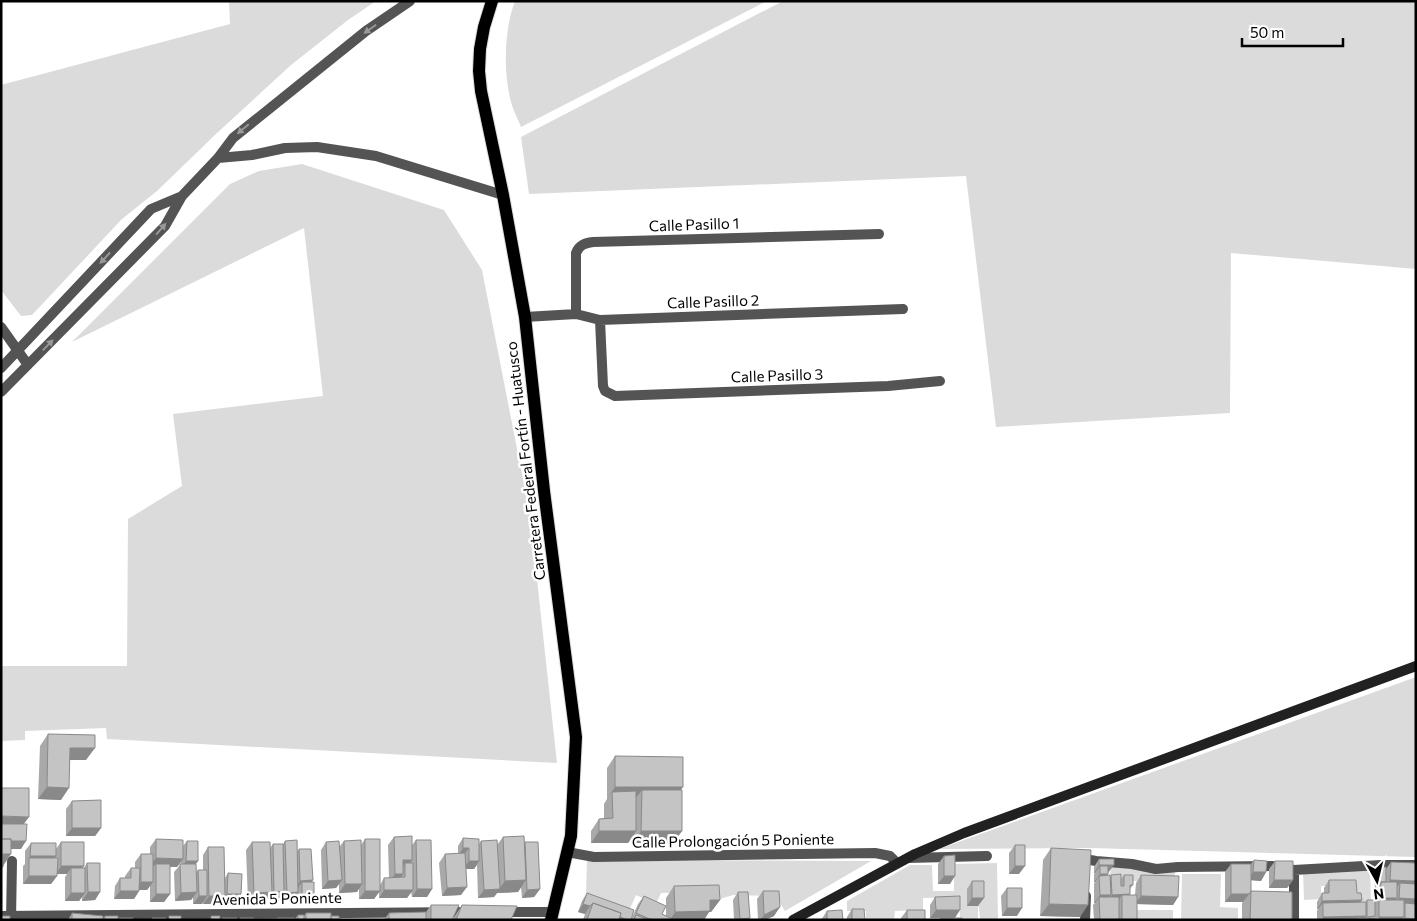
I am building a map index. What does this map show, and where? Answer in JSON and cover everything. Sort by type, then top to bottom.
[{"type":"main road","name":"Carretera Federal Fortín - Huatusco","points":[[492,1],[484,27],[479,71],[481,91],[503,195],[525,317],[544,491],[576,737],[571,836],[552,916]]},
{"type":"street","points":[[1,392],[165,226],[182,196],[218,158],[233,138],[366,31],[410,1]]},
{"type":"street","points":[[218,158],[252,155],[285,148],[317,147],[376,156],[503,195]]},
{"type":"street","points":[[14,380],[2,365],[151,209],[182,196]]},
{"type":"street","name":"Calle Pasillo 1","points":[[576,314],[576,253],[585,243],[879,234]]},
{"type":"street","name":"Calle Pasillo 2","points":[[525,317],[576,314],[600,320],[902,309]]},
{"type":"street","name":"Calle Pasillo 3","points":[[600,320],[603,386],[605,392],[616,396],[888,386],[940,381]]},
{"type":"street","points":[[1,327],[28,365]]},
{"type":"street","points":[[793,920],[897,863],[964,833],[1416,666]]},
{"type":"street","name":"Calle Prolongación 5 Poniente","points":[[567,852],[594,856],[875,853],[890,856],[897,863]]},
{"type":"street","points":[[911,856],[987,856]]},
{"type":"street","points":[[1070,856],[1086,863],[1132,864],[1156,869],[1272,866],[1294,870],[1416,865]]},
{"type":"street","points":[[8,918],[12,861]]},
{"type":"street","points":[[1294,870],[1294,920]]},
{"type":"street","points":[[1086,885],[1086,920]]},
{"type":"street","name":"Avenida 5 Poniente","points":[[8,918],[375,916],[489,912],[552,916]]},
{"type":"shaded area","points":[[229,1],[376,1],[348,20],[291,65],[157,191],[122,219],[32,315],[21,316],[1,290],[1,85],[230,24]]},
{"type":"shaded area","points":[[515,1],[767,1],[521,127],[508,90],[506,65],[507,38],[511,12]]},
{"type":"shaded area","points":[[783,1],[1416,1],[1416,269],[1231,253],[1230,413],[996,427],[966,176],[529,194],[521,137]]},
{"type":"shaded area","points":[[302,164],[444,210],[482,270],[530,515],[557,763],[107,739],[106,728],[25,731],[25,740],[1,741],[1,666],[127,666],[128,519],[182,486],[173,414],[323,396],[304,228],[72,342],[230,184],[259,171]]},
{"type":"shaded area","points":[[1416,677],[1416,857],[1089,848],[939,849]]},
{"type":"shaded area","points":[[587,860],[871,861],[785,911],[776,896],[733,895],[720,899],[715,892],[661,893],[656,904],[636,895],[628,913],[586,894]]},
{"type":"shaded area","points":[[997,863],[998,920],[980,920],[978,907],[978,920],[960,920],[959,897],[923,898],[923,910],[895,911],[894,920],[866,920],[866,911],[847,911],[847,901],[910,865],[932,865],[933,891],[954,891],[954,864]]},
{"type":"shaded area","points":[[1111,867],[1175,871],[1175,881],[1106,881],[1106,876],[1110,875]]},
{"type":"shaded area","points":[[1370,868],[1371,907],[1357,907],[1356,885],[1321,886],[1321,899],[1304,900],[1303,871]]},
{"type":"shaded area","points":[[1182,874],[1221,874],[1220,907],[1238,908],[1238,920],[1181,920]]},
{"type":"shaded area","points":[[1136,910],[1173,910],[1173,920],[1136,920]]},
{"type":"building","points":[[48,734],[95,735],[95,748],[70,748],[69,788],[47,787]]},
{"type":"building","points":[[615,756],[683,757],[683,787],[615,787]]},
{"type":"building","points":[[1,788],[29,788],[29,817],[1,816]]},
{"type":"building","points":[[642,790],[682,790],[682,831],[641,831]]},
{"type":"building","points":[[636,791],[636,831],[599,831],[599,819],[613,818],[612,792]]},
{"type":"building","points":[[101,800],[101,828],[72,828],[72,801]]},
{"type":"building","points":[[1,824],[27,824],[26,841],[1,839]]},
{"type":"building","points":[[412,836],[412,860],[403,860],[403,874],[395,874],[394,837]]},
{"type":"building","points":[[524,836],[526,880],[505,881],[503,837]]},
{"type":"building","points":[[463,838],[479,839],[479,861],[469,861],[469,848],[463,848]]},
{"type":"building","points":[[1,839],[11,839],[11,854],[3,854],[3,867],[1,867]]},
{"type":"building","points":[[156,839],[183,840],[183,859],[156,858]]},
{"type":"building","points":[[365,839],[380,839],[380,891],[365,891]]},
{"type":"building","points":[[297,840],[298,892],[287,893],[285,841]]},
{"type":"building","points":[[361,840],[362,884],[345,884],[344,841]]},
{"type":"building","points":[[416,840],[431,840],[432,889],[417,889]]},
{"type":"building","points":[[497,840],[500,889],[484,890],[481,841]]},
{"type":"building","points":[[187,841],[198,841],[198,861],[186,861]]},
{"type":"building","points":[[339,841],[342,880],[328,881],[326,842]]},
{"type":"building","points":[[61,842],[84,842],[84,866],[61,866]]},
{"type":"building","points":[[252,842],[270,842],[272,892],[254,893]]},
{"type":"building","points":[[525,842],[538,842],[540,889],[527,890]]},
{"type":"building","points":[[31,843],[56,843],[56,856],[30,856]]},
{"type":"building","points":[[273,844],[283,844],[284,891],[274,892]]},
{"type":"building","points":[[1015,845],[1025,845],[1025,866],[1015,866]]},
{"type":"building","points":[[208,847],[224,847],[225,896],[209,896]]},
{"type":"building","points":[[1051,848],[1091,850],[1088,905],[1049,904]]},
{"type":"building","points":[[299,849],[311,849],[313,880],[300,881]]},
{"type":"building","points":[[465,853],[467,887],[447,888],[445,854]]},
{"type":"building","points":[[141,854],[153,854],[153,882],[141,882]]},
{"type":"building","points":[[955,855],[955,876],[944,876],[944,856]]},
{"type":"building","points":[[29,858],[58,858],[57,876],[29,876]]},
{"type":"building","points":[[1099,859],[1114,859],[1114,865],[1099,865]]},
{"type":"building","points":[[1254,860],[1267,861],[1266,872],[1253,872]]},
{"type":"building","points":[[1275,861],[1293,861],[1293,880],[1274,880]]},
{"type":"building","points":[[1391,862],[1416,863],[1416,881],[1390,880]]},
{"type":"building","points":[[87,863],[100,863],[100,892],[88,892]]},
{"type":"building","points":[[405,863],[413,863],[413,890],[384,890],[384,878],[405,877]]},
{"type":"building","points":[[156,864],[170,864],[170,894],[156,894]]},
{"type":"building","points":[[180,864],[196,864],[197,892],[181,893]]},
{"type":"building","points":[[1231,864],[1251,864],[1251,891],[1249,894],[1231,894]]},
{"type":"building","points":[[1100,866],[1108,866],[1108,874],[1100,874]]},
{"type":"building","points":[[1377,867],[1386,867],[1386,882],[1381,882],[1379,885],[1377,885]]},
{"type":"building","points":[[71,868],[85,868],[85,893],[71,893]]},
{"type":"building","points":[[131,868],[140,868],[139,891],[120,891],[120,878],[131,878]]},
{"type":"building","points":[[198,870],[207,870],[207,896],[199,896]]},
{"type":"building","points":[[228,873],[242,874],[241,894],[227,894]]},
{"type":"building","points":[[1121,874],[1121,886],[1124,886],[1124,875],[1133,875],[1133,885],[1130,885],[1130,894],[1112,895],[1111,875]]},
{"type":"building","points":[[1110,875],[1111,895],[1100,895],[1099,876]]},
{"type":"building","points":[[1141,875],[1179,876],[1178,897],[1141,896]]},
{"type":"building","points":[[1329,880],[1356,880],[1357,893],[1361,893],[1362,900],[1322,901],[1322,893],[1329,893]]},
{"type":"building","points":[[972,881],[984,881],[984,898],[972,898]]},
{"type":"building","points":[[302,882],[314,882],[314,894],[302,894]]},
{"type":"building","points":[[1381,882],[1397,882],[1397,898],[1380,898]]},
{"type":"building","points":[[1400,883],[1416,884],[1416,899],[1399,898]]},
{"type":"building","points":[[719,885],[720,900],[710,900],[710,911],[675,912],[674,886]]},
{"type":"building","points":[[1007,888],[1022,888],[1022,908],[1007,908]]},
{"type":"building","points":[[763,891],[779,891],[780,907],[764,915]]},
{"type":"building","points":[[1251,891],[1292,892],[1292,920],[1250,920]]},
{"type":"building","points":[[738,892],[748,892],[750,918],[740,919]]},
{"type":"building","points":[[587,893],[634,910],[631,920],[620,917],[621,913],[593,903],[590,906],[583,904]]},
{"type":"building","points":[[1122,895],[1137,895],[1137,920],[1122,920]]},
{"type":"building","points":[[644,896],[666,906],[662,914],[674,920],[652,920],[636,913]]},
{"type":"building","points":[[960,896],[960,910],[936,910],[935,897]]},
{"type":"building","points":[[1099,897],[1119,897],[1119,920],[1100,920]]},
{"type":"building","points":[[1367,900],[1375,900],[1375,916],[1367,917]]},
{"type":"building","points":[[1379,900],[1404,900],[1404,917],[1379,917]]},
{"type":"building","points":[[1366,902],[1366,916],[1323,917],[1323,903]]},
{"type":"building","points":[[593,903],[621,913],[619,920],[587,920]]},
{"type":"building","points":[[1405,903],[1416,904],[1416,919],[1405,918]]},
{"type":"building","points":[[431,905],[459,905],[452,920],[431,920]]},
{"type":"building","points":[[462,905],[517,906],[511,920],[456,920]]},
{"type":"building","points":[[852,909],[864,909],[865,920],[852,920]]},
{"type":"building","points":[[842,910],[843,920],[827,920],[827,911]]},
{"type":"building","points":[[907,910],[925,910],[925,920],[907,920]]},
{"type":"building","points":[[426,912],[426,920],[389,920],[389,913]]},
{"type":"building","points":[[72,913],[103,916],[103,920],[72,920]]},
{"type":"building","points":[[306,913],[331,913],[331,920],[306,920]]},
{"type":"building","points":[[298,915],[304,915],[304,920],[298,920]]},
{"type":"building","points":[[636,915],[649,920],[634,920]]},
{"type":"building","points":[[1,916],[10,916],[10,920],[1,920]]},
{"type":"building","points":[[105,916],[118,916],[118,920],[105,920]]},
{"type":"building","points":[[169,916],[181,916],[181,920],[169,920]]},
{"type":"building","points":[[211,916],[220,916],[220,920],[211,920]]},
{"type":"building","points":[[331,916],[339,916],[339,920],[331,920]]},
{"type":"building","points":[[119,918],[133,918],[133,920],[119,920]]},
{"type":"building","points":[[152,918],[166,918],[166,920],[152,920]]},
{"type":"building","points":[[222,918],[237,918],[237,920],[222,920]]},
{"type":"building","points":[[240,918],[254,918],[254,920],[240,920]]},
{"type":"building","points":[[277,918],[295,918],[295,920],[277,920]]},
{"type":"building","points":[[941,918],[962,918],[962,920],[941,920]]},
{"type":"building","points":[[1357,918],[1367,918],[1375,920],[1357,920]]}]
